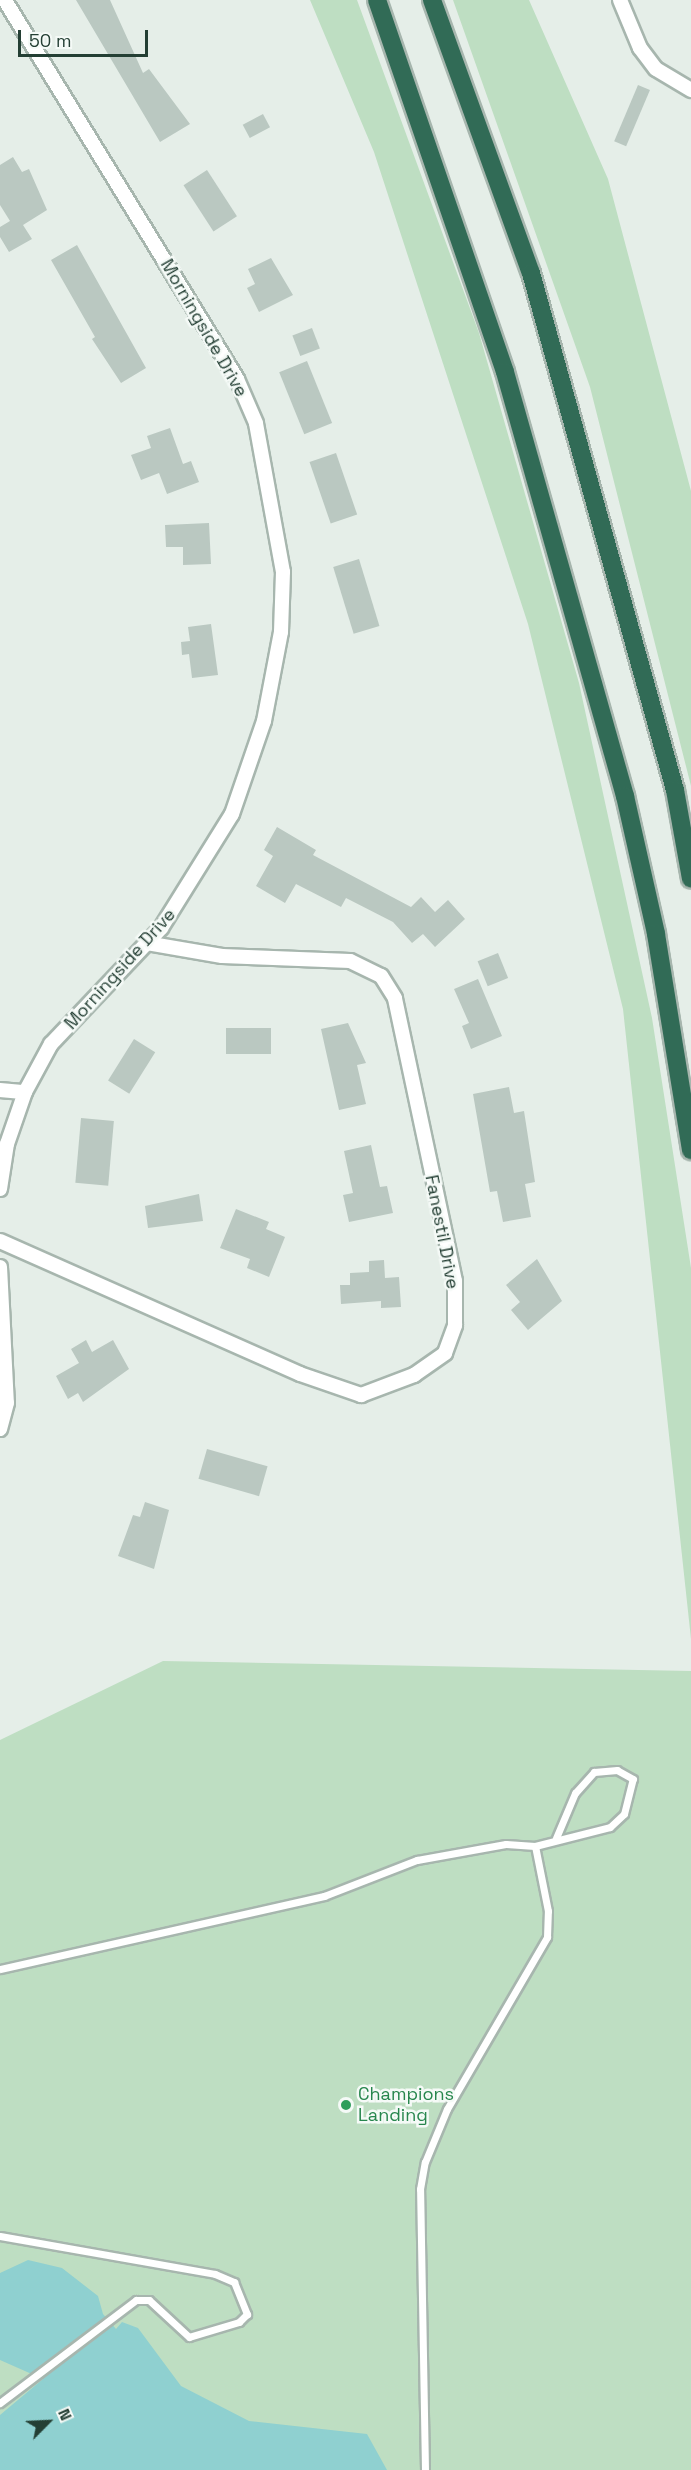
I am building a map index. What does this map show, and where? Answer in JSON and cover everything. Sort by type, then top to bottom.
[{"type":"highway","points":[[377,0],[505,372],[624,796],[656,934],[691,1150]]},
{"type":"highway","points":[[432,0],[531,273],[675,790],[691,879]]},
{"type":"street","name":"Morningside Drive","points":[[0,1189],[7,1144],[26,1092],[51,1044],[147,944],[198,875],[232,814],[264,722],[281,632],[283,572],[256,423],[237,379],[5,0]]},
{"type":"street","points":[[620,0],[640,48],[656,69],[691,90]]},
{"type":"street","name":"Fanestil Drive","points":[[0,1241],[300,1374],[362,1395],[414,1375],[445,1353],[455,1325],[455,1281],[395,999],[381,976],[351,961],[222,956],[147,944]]},
{"type":"street","points":[[0,1090],[26,1092]]},
{"type":"street","points":[[0,1268],[7,1403],[0,1429]]},
{"type":"lane","points":[[0,1969],[324,1896],[417,1860],[506,1844],[535,1846],[556,1838],[610,1827],[624,1814],[633,1779],[617,1770],[594,1772],[575,1793],[556,1838]]},
{"type":"lane","points":[[425,2470],[424,2171],[447,2109],[547,1937],[548,1911],[535,1846]]},
{"type":"lane","points":[[0,2236],[215,2274],[234,2282],[246,2300],[247,2314],[239,2322],[204,2335],[189,2337],[149,2300],[136,2300],[0,2403]]},
{"type":"green space","points":[[310,0],[357,0],[479,333],[579,683],[652,1018],[691,1268],[691,1639],[623,1009],[528,624],[374,152]]},
{"type":"green space","points":[[453,0],[529,0],[608,179],[691,491],[691,786],[590,387]]},
{"type":"green space","name":"Champions Landing","points":[[163,1661],[691,1671],[691,2470],[0,2470],[0,1740]]},
{"type":"water","points":[[28,2260],[62,2268],[98,2296],[103,2314],[116,2329],[122,2322],[138,2328],[181,2386],[249,2421],[367,2434],[387,2470],[0,2470],[0,2415],[43,2379],[0,2360],[0,2273]]},
{"type":"building","points":[[76,0],[110,0],[143,73],[149,69],[190,124],[160,142]]},
{"type":"building","points":[[638,85],[650,90],[626,146],[614,141]]},
{"type":"building","points":[[263,114],[270,127],[250,138],[243,125]]},
{"type":"building","points":[[13,157],[22,172],[29,169],[47,210],[23,225],[32,239],[9,252],[0,237],[0,227],[10,221],[0,205],[0,165]]},
{"type":"building","points":[[207,170],[237,216],[213,231],[184,185]]},
{"type":"building","points":[[77,245],[146,368],[121,383],[92,339],[95,337],[51,260]]},
{"type":"building","points":[[271,258],[293,295],[259,312],[247,288],[255,284],[248,269]]},
{"type":"building","points":[[312,328],[320,349],[300,356],[292,336]]},
{"type":"building","points":[[307,361],[332,423],[304,434],[279,372]]},
{"type":"building","points":[[170,428],[183,464],[191,461],[199,482],[167,494],[159,473],[141,480],[131,455],[151,448],[147,436]]},
{"type":"building","points":[[336,453],[357,514],[331,524],[310,462]]},
{"type":"building","points":[[209,523],[211,564],[183,565],[183,547],[166,547],[165,525]]},
{"type":"building","points":[[359,559],[379,626],[354,634],[333,567]]},
{"type":"building","points":[[211,624],[218,675],[192,678],[189,654],[182,655],[181,642],[190,641],[188,627]]},
{"type":"building","points":[[277,827],[316,850],[313,855],[411,907],[421,897],[435,912],[448,900],[465,919],[435,947],[423,934],[412,943],[393,922],[346,898],[341,907],[296,884],[285,903],[256,886],[273,856],[264,850]]},
{"type":"building","points":[[498,953],[508,978],[488,986],[478,961]]},
{"type":"building","points":[[478,979],[502,1036],[471,1049],[462,1026],[469,1023],[454,989]]},
{"type":"building","points":[[348,1023],[366,1063],[357,1065],[366,1104],[339,1110],[321,1029]]},
{"type":"building","points":[[226,1028],[271,1028],[271,1054],[226,1054]]},
{"type":"building","points":[[134,1039],[155,1052],[129,1094],[108,1081]]},
{"type":"building","points":[[509,1087],[514,1113],[524,1111],[535,1182],[525,1184],[531,1217],[503,1222],[497,1191],[490,1192],[473,1094]]},
{"type":"building","points":[[81,1118],[114,1121],[108,1186],[75,1183]]},
{"type":"building","points":[[371,1145],[380,1187],[387,1186],[393,1213],[349,1222],[343,1195],[353,1193],[344,1151]]},
{"type":"building","points":[[199,1194],[203,1221],[148,1228],[145,1206]]},
{"type":"building","points":[[236,1209],[269,1222],[266,1229],[285,1237],[269,1277],[247,1268],[250,1259],[220,1248]]},
{"type":"building","points":[[537,1259],[562,1301],[528,1330],[511,1310],[520,1302],[506,1285]]},
{"type":"building","points":[[384,1260],[385,1278],[399,1277],[401,1307],[381,1308],[381,1301],[341,1304],[340,1285],[350,1285],[350,1273],[369,1272],[369,1261]]},
{"type":"building","points":[[86,1340],[92,1352],[113,1340],[129,1369],[83,1402],[78,1393],[68,1399],[56,1376],[79,1363],[71,1349]]},
{"type":"building","points":[[207,1449],[268,1466],[259,1496],[198,1479]]},
{"type":"building","points":[[145,1502],[169,1510],[154,1569],[118,1556],[133,1515],[140,1517]]},
{"type":"place","name":"Champions Landing","points":[[346,2105]]}]
